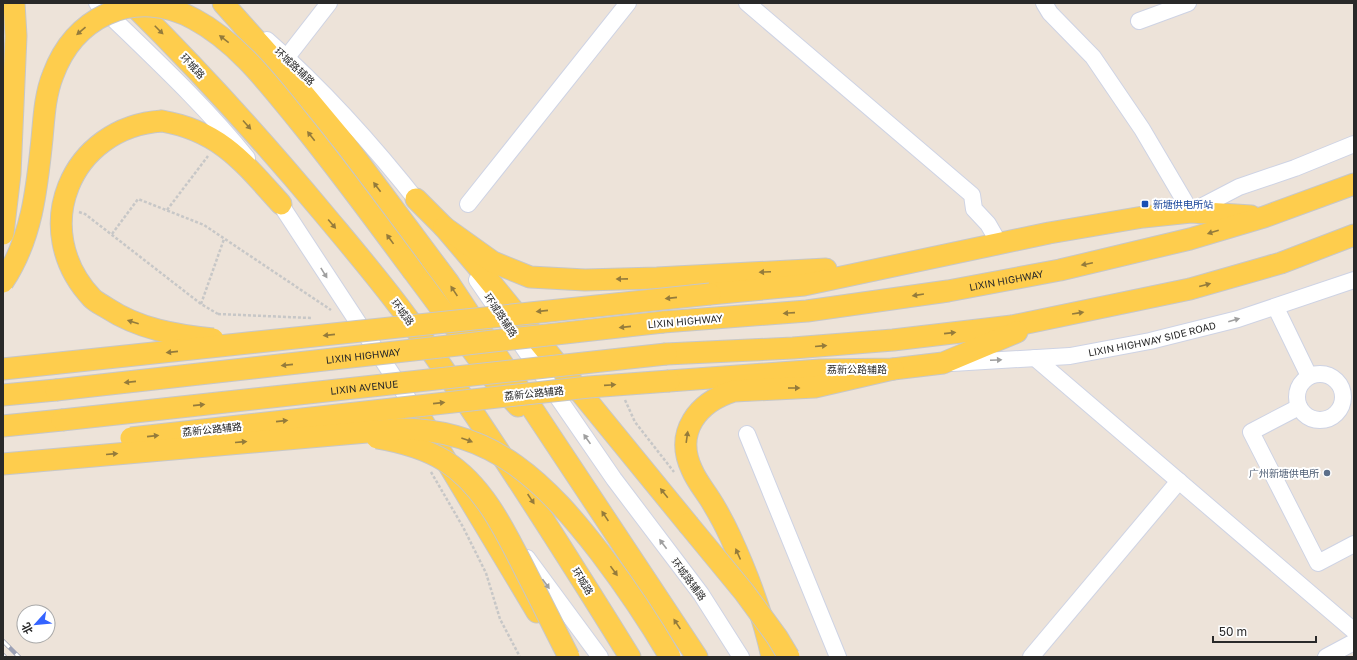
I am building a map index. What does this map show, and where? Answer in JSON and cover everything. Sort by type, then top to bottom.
[{"type":"main road","points":[[3,234],[10,167],[16,36],[14,3]]},
{"type":"main road","name":"环城路","points":[[131,3],[189,61],[282,164],[359,256],[411,323],[554,533],[630,657]]},
{"type":"main road","points":[[224,3],[291,79],[346,145],[449,283],[697,657]]},
{"type":"main road","points":[[3,282],[23,243],[34,205],[47,94],[58,61],[76,36],[86,26],[116,10],[133,5],[149,5],[174,10],[210,29],[229,43],[272,88],[360,198],[412,271],[496,381],[566,459]]},
{"type":"main road","points":[[253,344],[170,334],[122,318],[92,299],[80,283],[69,264],[61,233],[63,202],[69,183],[79,166],[90,153],[116,132],[146,122],[162,121],[182,124],[218,141],[252,172],[281,204]]},
{"type":"main road","name":"LIXIN HIGHWAY","points":[[3,395],[663,322],[807,311],[948,291],[1112,258],[1190,239],[1264,217],[1354,184]]},
{"type":"main road","points":[[416,199],[444,227],[744,592],[777,637],[788,657]]},
{"type":"main road","points":[[3,369],[253,344],[804,285],[999,243],[1143,216],[1191,212],[1264,217]]},
{"type":"main road","points":[[444,227],[493,262],[530,277],[585,280],[657,278],[888,266]]},
{"type":"main road","points":[[669,381],[793,348],[1012,326],[1140,301],[1226,280],[1281,263],[1354,235]]},
{"type":"main road","name":"荔新公路辅路","points":[[3,452],[589,387],[820,370],[893,369],[943,363],[1057,316]]},
{"type":"main road","name":"LIXIN AVENUE","points":[[3,426],[666,354],[793,348]]},
{"type":"main road","points":[[772,657],[756,599],[742,564],[713,503],[692,470],[687,458],[687,432],[699,410],[709,401],[734,391],[816,387],[893,369]]},
{"type":"main road","points":[[420,417],[566,657]]},
{"type":"main road","points":[[3,464],[401,429],[436,431],[474,442],[513,462],[547,491],[586,534],[633,598],[670,657]]},
{"type":"main road","points":[[350,434],[396,441],[429,452],[446,462],[464,476],[480,494],[507,534],[569,657]]},
{"type":"street","points":[[97,3],[165,69],[233,140],[281,204],[420,417],[490,508],[600,657]]},
{"type":"street","name":"环城路辅路","points":[[224,3],[321,90],[369,142],[416,199],[468,267],[614,478],[701,594],[741,657]]},
{"type":"street","points":[[286,57],[329,3]]},
{"type":"street","points":[[468,204],[628,3]]},
{"type":"street","points":[[747,3],[972,196],[974,209],[988,224],[999,243]]},
{"type":"street","points":[[1044,3],[1050,13],[1093,57],[1142,129],[1191,212],[1239,187],[1295,168],[1354,144]]},
{"type":"street","points":[[1139,21],[1188,3]]},
{"type":"street","name":"LIXIN HIGHWAY SIDE ROAD","points":[[943,363],[1070,356],[1157,340],[1193,332],[1276,308],[1354,280]]},
{"type":"street","points":[[1276,308],[1310,376]]},
{"type":"street","points":[[1035,358],[1354,631]]},
{"type":"street","points":[[1316,374],[1331,376],[1347,383],[1341,408],[1331,418],[1316,420],[1309,418],[1299,407],[1297,400],[1299,386],[1310,376],[1316,374]]},
{"type":"street","points":[[1299,407],[1251,432],[1318,563],[1354,544]]},
{"type":"street","points":[[747,434],[838,657]]},
{"type":"street","points":[[1030,657],[1179,481]]},
{"type":"street","points":[[1326,657],[1354,642]]},
{"type":"path","points":[[167,210],[210,154]]},
{"type":"path","points":[[72,210],[85,214],[201,304],[218,314]]},
{"type":"path","points":[[201,304],[224,238]]},
{"type":"path","points":[[622,393],[635,422],[675,473]]},
{"type":"railway","points":[[3,641],[19,657]]},
{"type":"place","name":"新塘供电所站","points":[[1145,204]]},
{"type":"place","name":"广州新塘供电所","points":[[1327,473]]}]
